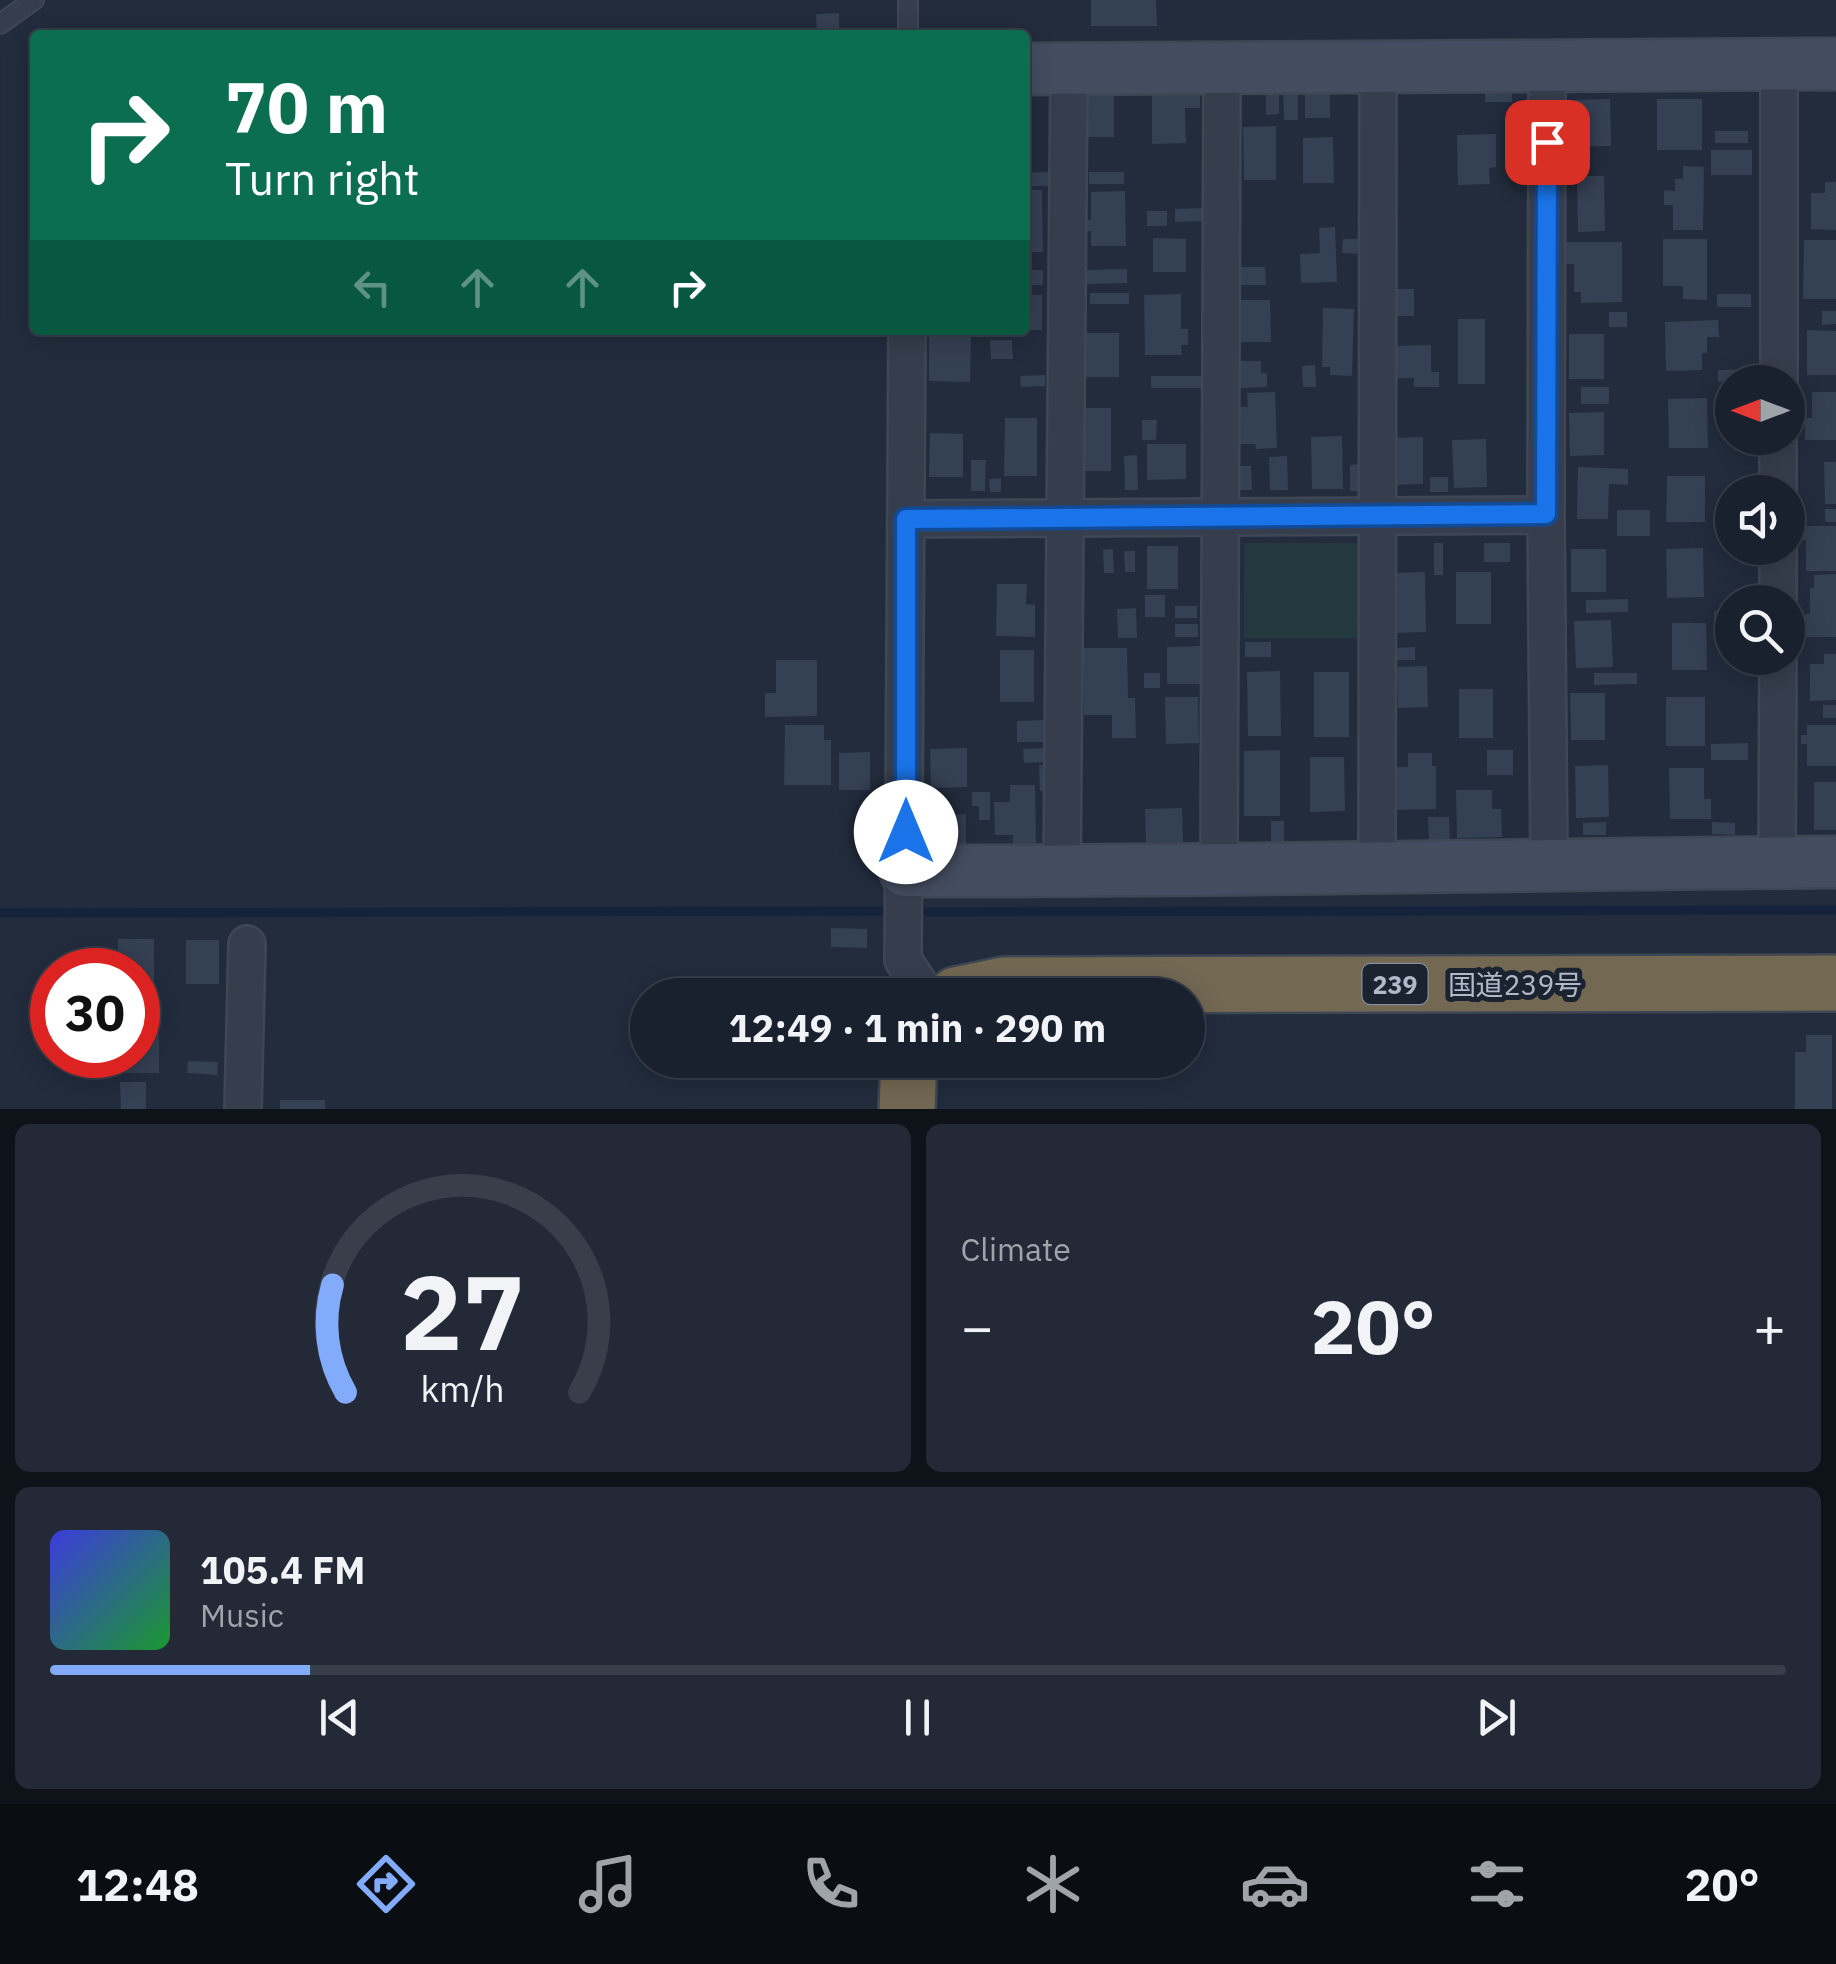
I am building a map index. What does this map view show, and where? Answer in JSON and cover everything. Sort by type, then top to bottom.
[{"type":"highway","name":"国道239号","points":[[1205,985],[1836,983]]},
{"type":"highway","points":[[908,1109],[909,1078]]},
{"type":"street","points":[[1778,365],[1779,64]]},
{"type":"street","points":[[1062,871],[1065,518],[1047,69],[1836,64]]},
{"type":"street","points":[[1547,67],[1549,864]]},
{"type":"street","points":[[1219,870],[1222,68]]},
{"type":"street","points":[[1377,866],[1378,68]]},
{"type":"street","points":[[907,335],[904,960],[916,978]]},
{"type":"street","points":[[906,519],[1546,514]]},
{"type":"street","points":[[1777,862],[1778,675]]},
{"type":"street","points":[[906,871],[1836,862]]},
{"type":"street","points":[[244,1109],[247,944]]},
{"type":"lane","points":[[0,24],[34,0]]},
{"type":"lane","points":[[908,0],[908,30]]},
{"type":"green space","points":[[1244,543],[1358,543],[1358,638],[1244,638]]},
{"type":"building","points":[[1091,0],[1156,0],[1157,26],[1091,26]]},
{"type":"building","points":[[839,13],[839,30],[817,30],[816,14]]},
{"type":"building","points":[[1512,87],[1512,102],[1485,102],[1485,88]]},
{"type":"building","points":[[1298,88],[1298,120],[1284,120],[1283,89]]},
{"type":"building","points":[[1266,91],[1279,91],[1279,114],[1266,115]]},
{"type":"building","points":[[1305,91],[1330,91],[1330,118],[1305,118]]},
{"type":"building","points":[[1082,93],[1114,93],[1114,137],[1082,137]]},
{"type":"building","points":[[1200,94],[1200,108],[1185,108],[1186,143],[1152,144],[1152,95]]},
{"type":"building","points":[[1610,99],[1611,146],[1568,147],[1567,100]]},
{"type":"building","points":[[1657,99],[1702,99],[1702,150],[1657,150]]},
{"type":"building","points":[[1276,126],[1276,180],[1244,180],[1243,127]]},
{"type":"building","points":[[1715,131],[1748,131],[1748,143],[1715,143]]},
{"type":"building","points":[[1496,134],[1496,167],[1489,168],[1490,184],[1458,185],[1457,135]]},
{"type":"building","points":[[1333,137],[1334,183],[1303,183],[1303,138]]},
{"type":"building","points":[[1711,150],[1752,150],[1752,175],[1711,175]]},
{"type":"building","points":[[1683,166],[1704,167],[1703,230],[1673,230],[1673,205],[1664,205],[1664,190],[1675,191],[1675,179],[1683,179]]},
{"type":"building","points":[[1048,172],[1048,186],[1030,186],[1030,173]]},
{"type":"building","points":[[1089,172],[1124,172],[1124,184],[1089,184]]},
{"type":"building","points":[[1577,176],[1604,176],[1605,231],[1578,232]]},
{"type":"building","points":[[1825,182],[1836,182],[1836,230],[1811,229],[1811,193],[1825,193]]},
{"type":"building","points":[[1030,190],[1042,190],[1043,252],[1030,252]]},
{"type":"building","points":[[1125,191],[1126,246],[1091,246],[1091,231],[1084,231],[1084,220],[1091,220],[1091,192]]},
{"type":"building","points":[[1202,208],[1202,221],[1175,222],[1175,209]]},
{"type":"building","points":[[1147,211],[1167,211],[1167,226],[1147,226]]},
{"type":"building","points":[[1335,227],[1337,282],[1301,283],[1300,254],[1320,253],[1319,228]]},
{"type":"building","points":[[1153,238],[1186,239],[1186,272],[1153,272]]},
{"type":"building","points":[[1343,239],[1363,239],[1363,254],[1342,253]]},
{"type":"building","points":[[1663,239],[1707,239],[1707,300],[1683,299],[1683,286],[1663,286]]},
{"type":"building","points":[[1804,240],[1836,240],[1836,299],[1803,299]]},
{"type":"building","points":[[1565,242],[1622,242],[1622,302],[1581,303],[1581,292],[1574,292],[1574,264],[1566,264]]},
{"type":"building","points":[[1241,267],[1265,267],[1266,285],[1241,285]]},
{"type":"building","points":[[1127,269],[1127,283],[1086,284],[1086,270]]},
{"type":"building","points":[[1030,270],[1043,270],[1043,285],[1030,285]]},
{"type":"building","points":[[1392,289],[1414,289],[1414,316],[1392,316]]},
{"type":"building","points":[[1090,293],[1129,293],[1129,304],[1090,304]]},
{"type":"building","points":[[1181,294],[1181,329],[1188,329],[1188,345],[1181,345],[1182,355],[1145,355],[1144,295]]},
{"type":"building","points":[[1717,294],[1751,294],[1751,307],[1717,307]]},
{"type":"building","points":[[1030,295],[1042,295],[1042,330],[1030,330]]},
{"type":"building","points":[[1239,300],[1270,300],[1271,342],[1239,342]]},
{"type":"building","points":[[1323,308],[1354,309],[1352,376],[1330,375],[1330,367],[1322,367]]},
{"type":"building","points":[[1822,311],[1836,311],[1836,324],[1822,325]]},
{"type":"building","points":[[1609,312],[1627,312],[1627,327],[1609,327]]},
{"type":"building","points":[[1458,319],[1485,319],[1485,384],[1458,384]]},
{"type":"building","points":[[1718,320],[1719,337],[1707,337],[1702,370],[1666,371],[1665,322]]},
{"type":"building","points":[[1807,330],[1836,331],[1836,375],[1807,375]]},
{"type":"building","points":[[1084,333],[1119,333],[1119,377],[1084,377]]},
{"type":"building","points":[[1569,334],[1604,334],[1604,379],[1569,379]]},
{"type":"building","points":[[929,335],[971,335],[970,382],[929,381]]},
{"type":"building","points":[[990,340],[1012,340],[1013,359],[991,359]]},
{"type":"building","points":[[1431,345],[1431,372],[1439,372],[1439,387],[1414,387],[1414,378],[1395,378],[1395,346]]},
{"type":"building","points":[[1239,361],[1261,361],[1261,373],[1267,373],[1267,387],[1239,388]]},
{"type":"building","points":[[1315,365],[1316,387],[1303,387],[1302,366]]},
{"type":"building","points":[[1045,375],[1045,386],[1021,387],[1020,376]]},
{"type":"building","points":[[1151,376],[1201,376],[1201,388],[1151,388]]},
{"type":"building","points":[[1581,387],[1609,387],[1609,404],[1581,404]]},
{"type":"building","points":[[1275,392],[1277,448],[1256,449],[1255,444],[1239,444],[1237,407],[1248,407],[1247,393]]},
{"type":"building","points":[[1812,392],[1836,392],[1836,440],[1805,440],[1805,418],[1812,418]]},
{"type":"building","points":[[1707,398],[1708,448],[1669,448],[1668,399]]},
{"type":"building","points":[[1078,408],[1111,408],[1111,471],[1078,471]]},
{"type":"building","points":[[1604,412],[1604,455],[1570,456],[1569,413]]},
{"type":"building","points":[[1005,418],[1037,418],[1037,476],[1004,476]]},
{"type":"building","points":[[1142,420],[1157,420],[1156,440],[1142,440]]},
{"type":"building","points":[[930,433],[963,434],[963,477],[929,477]]},
{"type":"building","points":[[1342,436],[1343,489],[1312,489],[1311,437]]},
{"type":"building","points":[[1423,437],[1423,484],[1391,485],[1391,438]]},
{"type":"building","points":[[1486,439],[1487,487],[1454,488],[1452,440]]},
{"type":"building","points":[[1147,444],[1186,444],[1186,479],[1147,480]]},
{"type":"building","points":[[1137,455],[1138,490],[1125,490],[1124,456]]},
{"type":"building","points":[[1287,456],[1288,490],[1270,490],[1269,457]]},
{"type":"building","points":[[971,460],[986,460],[985,491],[971,491]]},
{"type":"building","points":[[1824,462],[1836,462],[1836,504],[1825,504]]},
{"type":"building","points":[[1361,464],[1361,491],[1350,491],[1350,465]]},
{"type":"building","points":[[1239,466],[1251,466],[1252,490],[1240,490]]},
{"type":"building","points":[[1578,467],[1628,469],[1628,485],[1609,484],[1608,519],[1577,519]]},
{"type":"building","points":[[1667,476],[1705,476],[1705,522],[1666,522]]},
{"type":"building","points":[[1430,477],[1448,477],[1448,492],[1430,492]]},
{"type":"building","points":[[1001,478],[1001,492],[990,492],[989,479]]},
{"type":"building","points":[[1825,509],[1836,509],[1836,522],[1825,522]]},
{"type":"building","points":[[1617,510],[1650,510],[1650,536],[1617,536]]},
{"type":"building","points":[[1805,526],[1836,526],[1836,571],[1806,571]]},
{"type":"building","points":[[1434,543],[1443,543],[1443,575],[1434,575]]},
{"type":"building","points":[[1484,543],[1510,543],[1510,562],[1484,562]]},
{"type":"building","points":[[1147,546],[1178,546],[1178,589],[1147,589]]},
{"type":"building","points":[[1703,548],[1704,597],[1667,598],[1666,549]]},
{"type":"building","points":[[1113,549],[1114,573],[1104,573],[1103,550]]},
{"type":"building","points":[[1571,549],[1606,549],[1606,592],[1571,592]]},
{"type":"building","points":[[1124,551],[1135,551],[1135,572],[1125,572]]},
{"type":"building","points":[[1425,572],[1426,632],[1394,633],[1393,573]]},
{"type":"building","points":[[1456,572],[1491,572],[1491,624],[1456,624]]},
{"type":"building","points":[[1836,574],[1836,637],[1805,637],[1805,614],[1810,614],[1814,575]]},
{"type":"building","points":[[997,584],[1027,584],[1026,604],[1035,605],[1035,637],[996,636]]},
{"type":"building","points":[[1145,595],[1165,595],[1165,617],[1145,617]]},
{"type":"building","points":[[1628,599],[1628,612],[1586,613],[1586,600]]},
{"type":"building","points":[[1175,606],[1197,606],[1197,618],[1175,618]]},
{"type":"building","points":[[1136,608],[1137,638],[1118,638],[1117,609]]},
{"type":"building","points":[[1611,620],[1613,667],[1576,668],[1574,621]]},
{"type":"building","points":[[1672,623],[1706,623],[1707,670],[1672,670]]},
{"type":"building","points":[[1175,624],[1198,624],[1198,637],[1175,637]]},
{"type":"building","points":[[1245,642],[1271,642],[1271,657],[1245,657]]},
{"type":"building","points":[[1201,646],[1201,684],[1167,684],[1167,647]]},
{"type":"building","points":[[1415,647],[1415,660],[1393,660],[1393,648]]},
{"type":"building","points":[[1083,648],[1127,648],[1128,698],[1135,698],[1136,738],[1112,738],[1112,715],[1084,715]]},
{"type":"building","points":[[1000,650],[1034,650],[1034,702],[1000,702]]},
{"type":"building","points":[[1824,654],[1836,654],[1836,700],[1810,701],[1810,664],[1824,664]]},
{"type":"building","points":[[776,660],[817,660],[817,716],[765,717],[765,693],[776,693]]},
{"type":"building","points":[[1427,666],[1428,707],[1398,708],[1397,667]]},
{"type":"building","points":[[1280,671],[1281,736],[1248,736],[1247,672]]},
{"type":"building","points":[[1314,672],[1349,672],[1349,737],[1314,737]]},
{"type":"building","points":[[1144,673],[1160,673],[1160,688],[1144,688]]},
{"type":"building","points":[[1594,673],[1637,673],[1637,684],[1594,685]]},
{"type":"building","points":[[1459,689],[1493,689],[1493,738],[1459,738]]},
{"type":"building","points":[[1570,693],[1605,693],[1605,740],[1571,740]]},
{"type":"building","points":[[1165,697],[1198,697],[1199,743],[1166,744]]},
{"type":"building","points":[[1666,697],[1705,697],[1705,746],[1666,746]]},
{"type":"building","points":[[1823,705],[1836,705],[1836,718],[1823,718]]},
{"type":"building","points":[[1046,720],[1046,742],[1017,742],[1017,721]]},
{"type":"building","points":[[785,725],[824,725],[824,740],[831,740],[831,785],[784,785]]},
{"type":"building","points":[[1807,725],[1836,725],[1836,766],[1807,766],[1807,744],[1801,744],[1801,735],[1807,735]]},
{"type":"building","points":[[1748,743],[1748,760],[1711,760],[1711,744]]},
{"type":"building","points":[[967,748],[967,787],[931,788],[930,749]]},
{"type":"building","points":[[1048,748],[1048,762],[1024,763],[1023,749]]},
{"type":"building","points":[[1280,750],[1280,816],[1244,816],[1244,751]]},
{"type":"building","points":[[1487,750],[1513,750],[1513,775],[1487,775]]},
{"type":"building","points":[[870,752],[870,790],[839,790],[839,753]]},
{"type":"building","points":[[1408,753],[1432,753],[1432,766],[1436,766],[1436,809],[1397,810],[1396,767],[1408,767]]},
{"type":"building","points":[[1310,757],[1344,757],[1345,811],[1310,812]]},
{"type":"building","points":[[1039,765],[1051,765],[1052,791],[1040,791]]},
{"type":"building","points":[[1608,765],[1609,817],[1576,818],[1575,766]]},
{"type":"building","points":[[1669,768],[1704,768],[1704,799],[1711,799],[1711,819],[1670,819]]},
{"type":"building","points":[[1814,782],[1836,782],[1836,830],[1814,830]]},
{"type":"building","points":[[1010,785],[1035,785],[1036,844],[1013,844],[1013,835],[995,835],[994,802],[1010,802]]},
{"type":"building","points":[[1456,790],[1492,790],[1492,809],[1501,809],[1502,837],[1457,838]]},
{"type":"building","points":[[972,792],[990,792],[990,820],[979,820],[979,806],[972,806]]},
{"type":"building","points":[[1182,808],[1183,842],[1146,843],[1145,809]]},
{"type":"building","points":[[966,814],[966,847],[950,847],[950,840],[933,840],[932,815]]},
{"type":"building","points":[[1428,817],[1449,817],[1450,842],[1429,843]]},
{"type":"building","points":[[1271,821],[1284,821],[1284,846],[1271,846]]},
{"type":"building","points":[[1606,822],[1606,835],[1583,835],[1583,823]]},
{"type":"building","points":[[1712,822],[1735,823],[1735,835],[1712,834]]},
{"type":"building","points":[[831,928],[867,929],[867,948],[831,947]]},
{"type":"building","points":[[118,939],[154,939],[154,948],[118,948]]},
{"type":"building","points":[[186,940],[219,940],[219,984],[186,984]]},
{"type":"building","points":[[1806,1035],[1832,1035],[1832,1109],[1795,1109],[1795,1052],[1806,1052]]},
{"type":"building","points":[[188,1061],[218,1062],[217,1075],[187,1073]]},
{"type":"building","points":[[120,1082],[146,1082],[146,1109],[121,1109]]},
{"type":"building","points":[[280,1100],[325,1100],[325,1109],[280,1109]]},
{"type":"waterway","points":[[927,912],[1836,910]]},
{"type":"waterway","points":[[0,913],[880,911]]},
{"type":"route","points":[[906,832],[906,519],[1546,514],[1547,142]]}]
